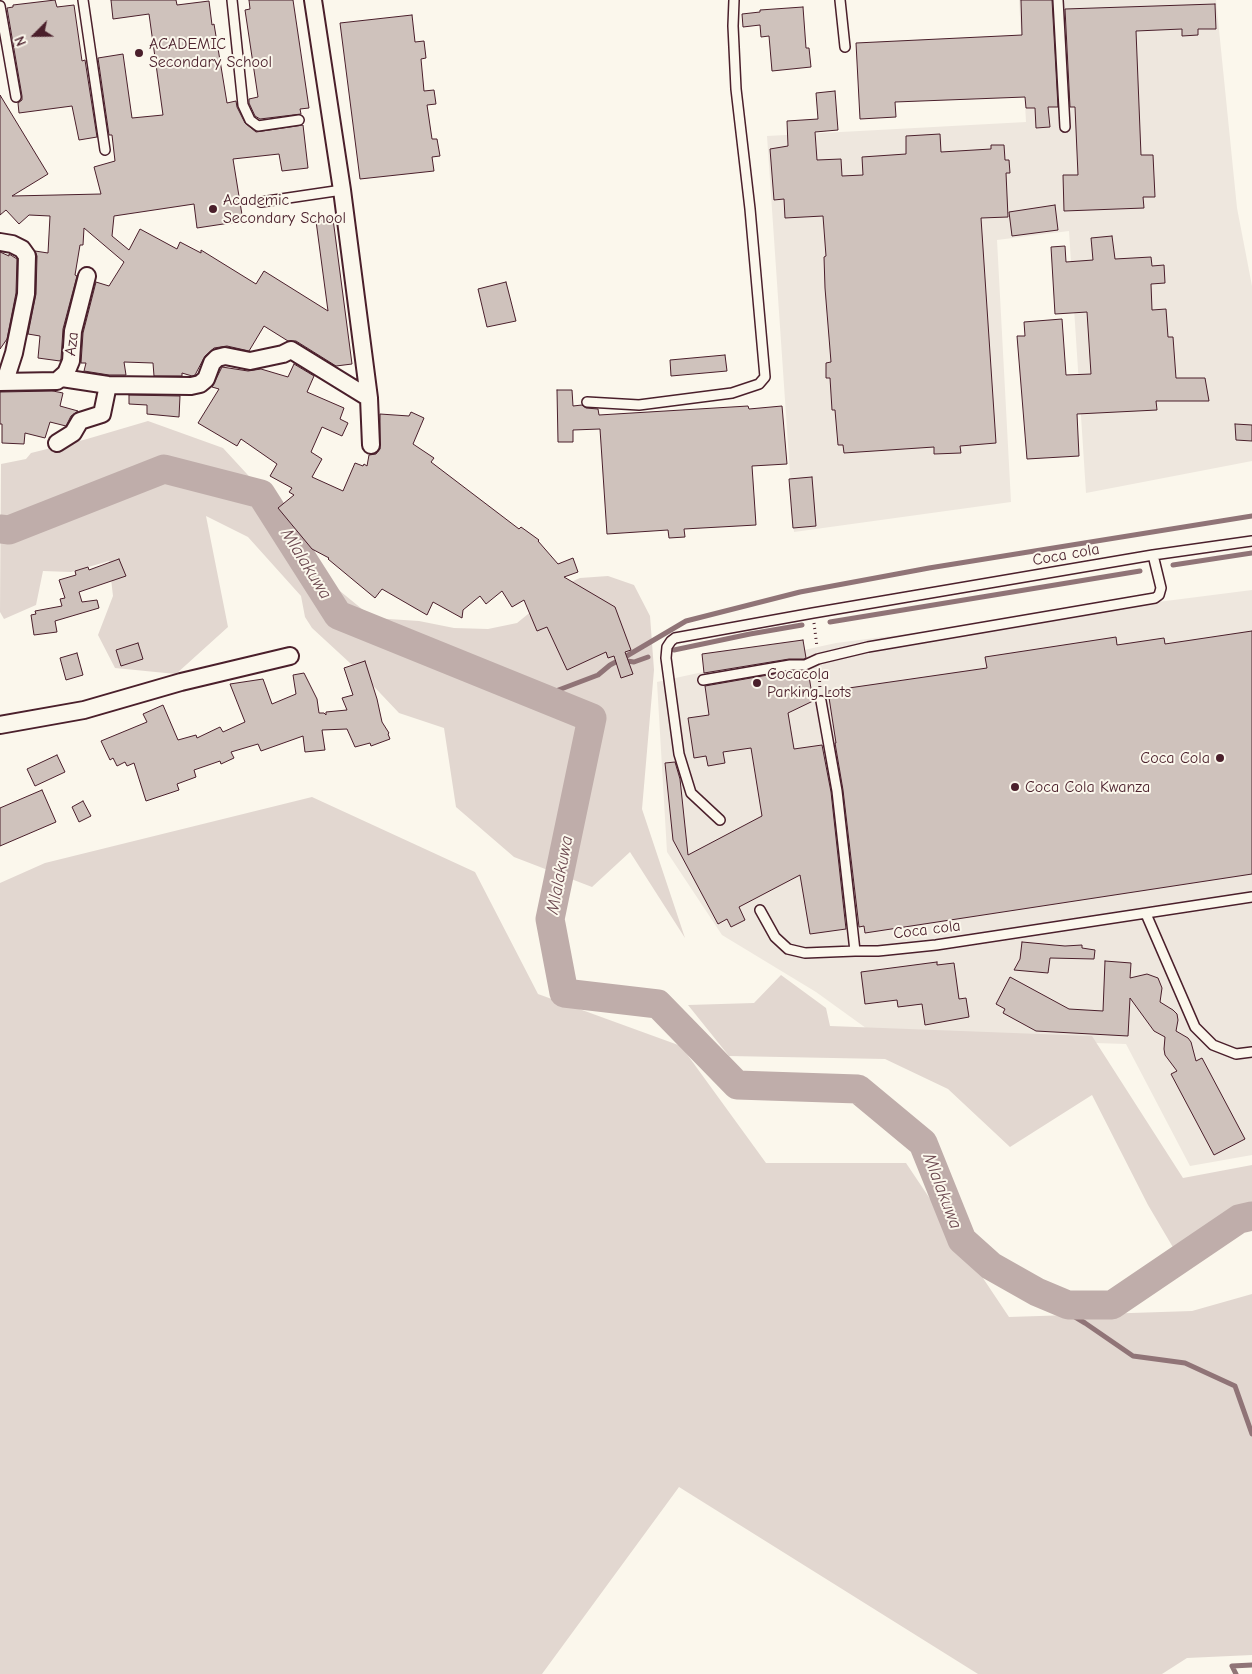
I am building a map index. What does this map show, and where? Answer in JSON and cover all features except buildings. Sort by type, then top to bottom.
[{"type":"street","points":[[313,0],[342,190],[369,398],[371,445]]},
{"type":"street","points":[[0,242],[12,244],[22,249],[27,256],[26,294],[14,353],[2,381]]},
{"type":"street","name":"Aza","points":[[2,381],[57,381],[66,374],[71,361],[73,331],[87,276]]},
{"type":"street","points":[[62,378],[108,385],[191,386],[200,384],[206,379],[212,363],[217,358],[225,356],[250,361],[283,354],[291,350],[369,398]]},
{"type":"street","points":[[57,443],[73,433],[80,421],[102,414],[108,385]]},
{"type":"street","points":[[0,725],[84,710],[181,682],[290,656]]},
{"type":"lane","points":[[83,0],[105,150]]},
{"type":"lane","points":[[232,0],[243,105],[250,120],[258,126],[299,120]]},
{"type":"lane","points":[[587,402],[639,405],[732,393],[759,384],[765,376],[750,209],[736,89],[733,26],[734,0]]},
{"type":"lane","points":[[840,0],[845,46]]},
{"type":"lane","points":[[1058,0],[1065,127]]},
{"type":"lane","points":[[0,6],[16,97]]},
{"type":"lane","points":[[262,202],[342,190]]},
{"type":"lane","name":"Coca cola","points":[[720,820],[691,793],[679,754],[666,658],[667,647],[671,641],[679,637],[1153,555],[1252,541]]},
{"type":"lane","points":[[703,680],[790,665],[805,665],[818,659],[868,647],[1155,598],[1159,595],[1161,588],[1153,555]]},
{"type":"lane","points":[[821,701],[837,791],[855,951]]},
{"type":"lane","name":"Coca cola","points":[[760,910],[775,937],[788,949],[805,953],[878,951],[936,945],[1252,897]]},
{"type":"lane","points":[[1146,914],[1195,1027],[1213,1045],[1236,1054],[1252,1052]]},
{"type":"shaded area","points":[[1019,0],[1216,0],[1237,208],[1252,286],[1252,461],[1086,493],[1069,231],[997,240],[1011,502],[794,532],[767,136],[1026,122]]},
{"type":"shaded area","points":[[148,421],[223,448],[258,486],[270,496],[283,524],[307,557],[335,587],[373,618],[419,621],[454,628],[488,629],[517,623],[564,585],[580,578],[608,576],[634,585],[650,616],[654,670],[642,809],[685,938],[630,852],[592,887],[514,857],[456,807],[444,728],[399,713],[363,675],[312,628],[305,617],[301,596],[248,537],[206,516],[228,627],[176,674],[115,668],[98,635],[113,596],[109,561],[71,572],[43,571],[36,605],[4,619],[0,612],[1,464],[26,459],[31,453]]},
{"type":"shaded area","name":"Coca Cola Kwanza","points":[[1252,590],[1252,1155],[1190,1166],[1126,1044],[877,1036],[816,992],[722,935],[667,852],[657,682],[836,643]]},
{"type":"shaded area","points":[[312,797],[475,872],[538,994],[681,1046],[766,1163],[906,1163],[1009,1317],[1192,1311],[1252,1294],[1252,1655],[1187,1658],[1162,1674],[978,1674],[679,1487],[542,1674],[0,1674],[0,883],[45,863]]},
{"type":"shaded area","points":[[781,975],[826,1008],[830,1026],[1092,1036],[1183,1178],[1252,1165],[1252,1213],[1239,1219],[1184,1266],[1148,1205],[1092,1095],[1010,1147],[948,1089],[885,1059],[729,1056],[688,1005],[754,1003]]},
{"type":"waterway","name":"Mlalakuwa","points":[[0,529],[9,530],[164,469],[261,494],[338,615],[592,718],[550,919],[564,993],[658,1004],[737,1085],[858,1089],[923,1143],[962,1240],[991,1266],[1037,1292],[1068,1305],[1112,1305],[1239,1219],[1252,1216]]},
{"type":"waterway","points":[[540,697],[598,675],[610,665],[686,621],[800,592],[929,568],[1252,516]]},
{"type":"waterway","points":[[1173,565],[1252,553]]},
{"type":"waterway","points":[[830,622],[1140,571]]},
{"type":"waterway","points":[[674,650],[802,625]]},
{"type":"waterway","points":[[622,663],[627,661],[634,662],[648,657]]},
{"type":"waterway","points":[[991,1266],[1085,1323],[1133,1356],[1185,1363],[1235,1386],[1252,1434]]},
{"type":"waterway","points":[[1236,1674],[1232,1666],[1252,1665]]},
{"type":"place","name":"ACADEMIC Secondary School","points":[[139,53]]},
{"type":"place","name":"Academic Secondary School","points":[[213,209]]},
{"type":"place","name":"Cocacola Parking Lots","points":[[757,683]]},
{"type":"place","name":"Coca Cola","points":[[1220,758]]},
{"type":"place","name":"Coca Cola Kwanza","points":[[1015,787]]}]
